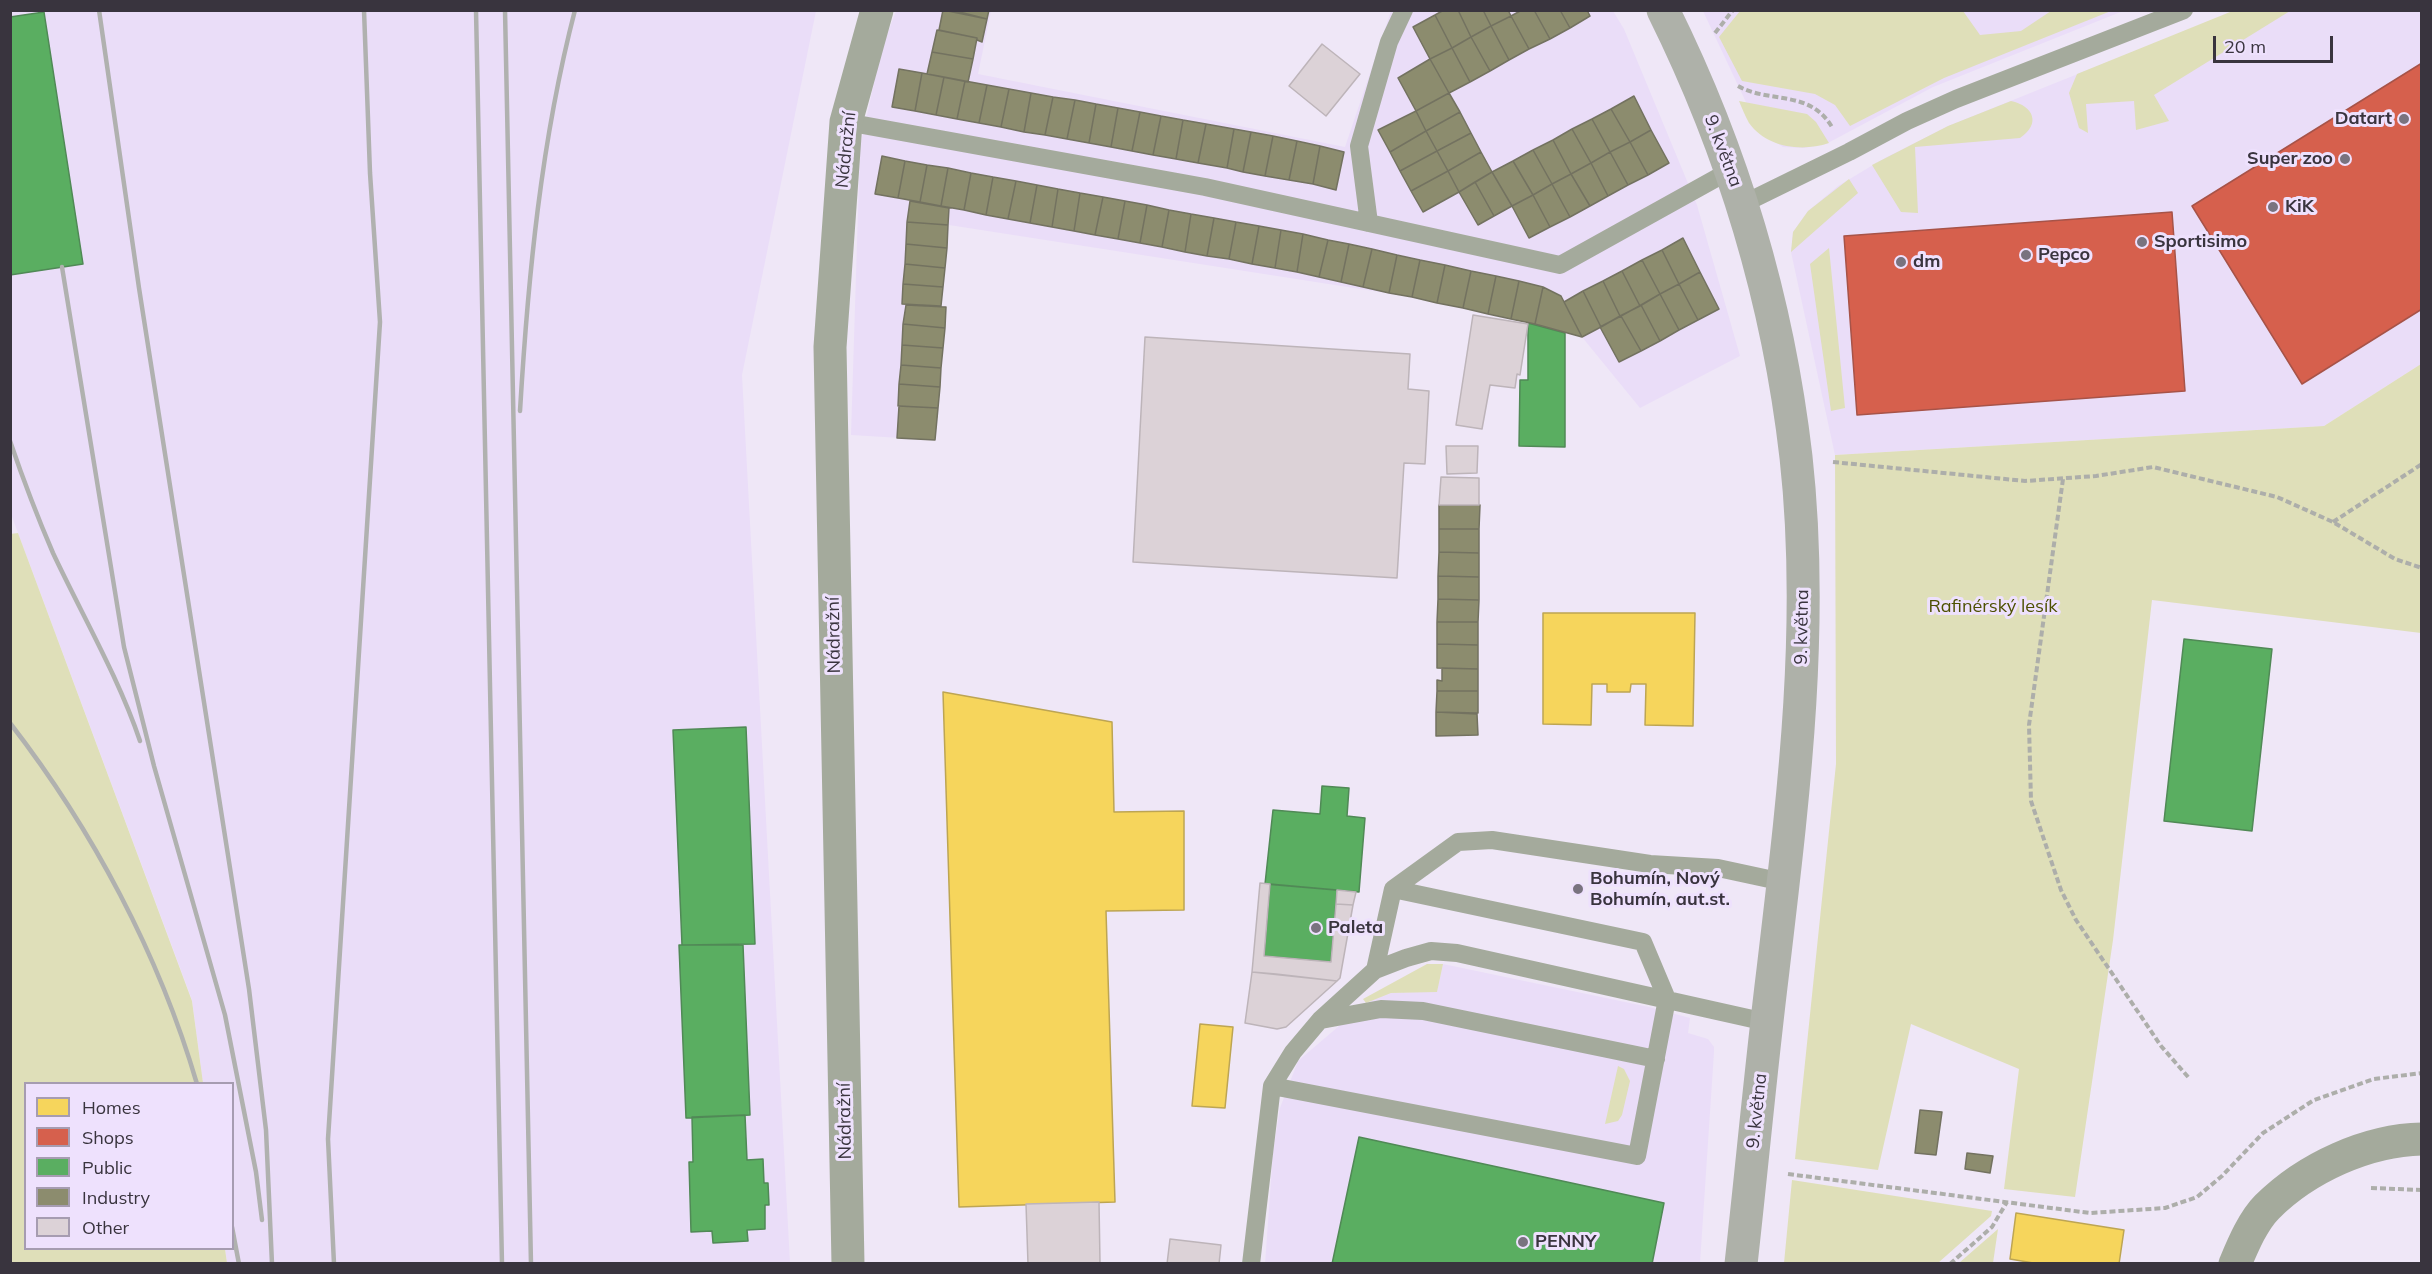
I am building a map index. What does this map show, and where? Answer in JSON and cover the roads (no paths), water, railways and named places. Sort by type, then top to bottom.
[{"type":"street","name":"Nádražní","points":[[848,1263],[830,347],[846,122],[877,10]]},
{"type":"street","name":"9. května","points":[[1663,10],[1689,63],[1751,227],[1778,340],[1796,458],[1803,579],[1800,712],[1741,1263]]},
{"type":"street","points":[[2235,1263],[2251,1230],[2266,1208],[2299,1181],[2325,1165],[2372,1146],[2421,1139]]},
{"type":"lane","points":[[1369,223],[1359,146],[1389,42],[1404,10]]},
{"type":"lane","points":[[1743,204],[1907,121],[1956,99],[2184,10]]},
{"type":"lane","points":[[846,122],[1205,187],[1560,265],[1731,170]]},
{"type":"lane","points":[[1375,970],[1393,889],[1458,842],[1492,840],[1650,864],[1718,868],[1783,882]]},
{"type":"lane","points":[[1272,1086],[1637,1156],[1667,999],[1643,942],[1393,889]]},
{"type":"lane","points":[[1251,1263],[1272,1086],[1293,1052],[1320,1020],[1375,970],[1431,951],[1457,953],[1766,1022]]},
{"type":"lane","points":[[1320,1020],[1381,1009],[1423,1011],[1656,1059]]},
{"type":"railway","points":[[99,10],[139,288],[249,989],[266,1130],[272,1264]]},
{"type":"railway","points":[[334,1264],[328,1139],[380,322],[370,173],[364,10]]},
{"type":"railway","points":[[476,10],[502,1264]]},
{"type":"railway","points":[[505,10],[531,1264]]},
{"type":"railway","points":[[520,411],[527,310],[538,209],[553,109],[575,10]]},
{"type":"railway","points":[[62,267],[124,647],[154,766],[225,1015],[256,1172],[262,1220]]},
{"type":"railway","points":[[10,441],[53,553],[110,669],[140,741]]},
{"type":"railway","points":[[10,723],[68,806],[120,894],[163,988],[196,1082]]},
{"type":"railway","points":[[234,1238],[239,1264]]},
{"type":"place","name":"Datart","points":[[2404,119]]},
{"type":"place","name":"Super zoo","points":[[2345,159]]},
{"type":"place","name":"KiK","points":[[2273,207]]},
{"type":"place","name":"Sportisimo","points":[[2142,242]]},
{"type":"place","name":"Pepco","points":[[2026,255]]},
{"type":"place","name":"dm","points":[[1901,262]]},
{"type":"place","name":"Bohumín, Nový Bohumín, aut.st.","points":[[1578,889]]},
{"type":"place","name":"Paleta","points":[[1316,928]]},
{"type":"place","name":"PENNY","points":[[1523,1242]]},
{"type":"park label","name":"Rafinérský lesík","points":[[1993,607]]}]
